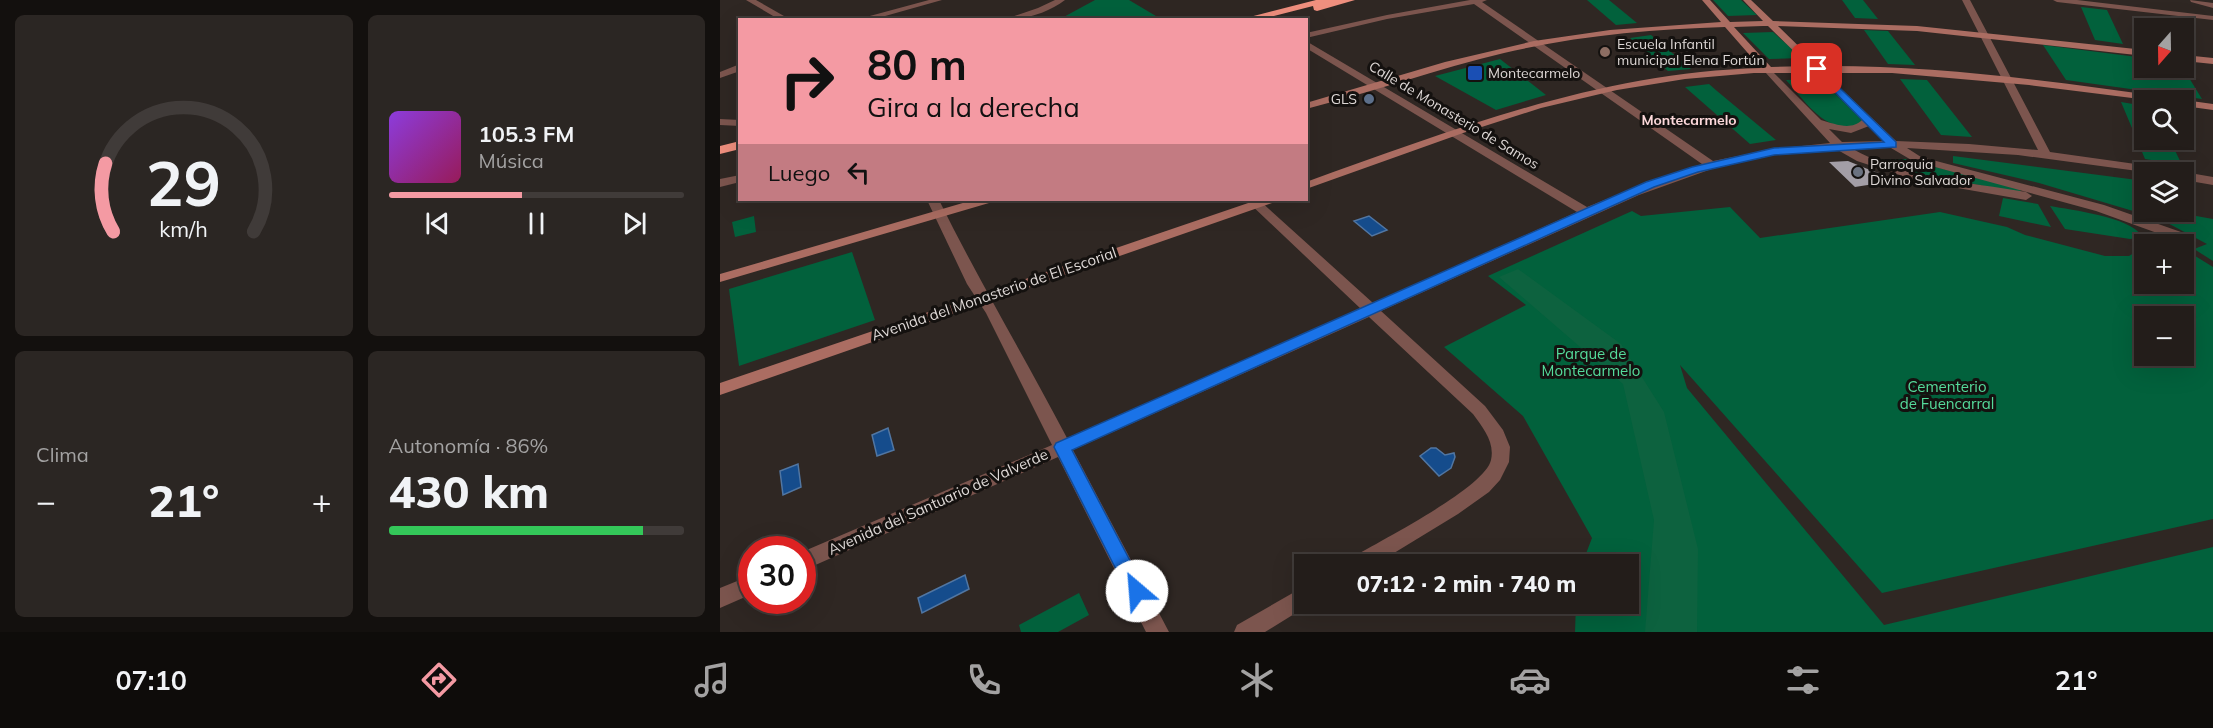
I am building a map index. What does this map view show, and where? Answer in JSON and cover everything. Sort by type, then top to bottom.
[{"type":"highway","points":[[1252,18],[1328,0]]},
{"type":"highway","points":[[1277,18],[1350,0]]},
{"type":"highway","points":[[1308,10],[1360,0]]},
{"type":"highway","points":[[720,140],[738,136]]},
{"type":"highway","points":[[720,148],[738,144]]},
{"type":"street","points":[[750,0],[783,18]]},
{"type":"street","points":[[867,18],[938,0]]},
{"type":"street","points":[[1013,18],[1041,10],[1061,0]]},
{"type":"street","points":[[1706,0],[1839,146],[1861,159],[1904,174],[2100,208]]},
{"type":"street","points":[[1747,0],[1893,144],[1917,159],[2100,208],[2171,234]]},
{"type":"street","points":[[1966,0],[2045,154]]},
{"type":"street","points":[[2057,0],[2123,4],[2209,18],[2213,29]]},
{"type":"street","points":[[2194,0],[2213,6]]},
{"type":"street","points":[[1308,36],[1387,17],[1479,1],[1711,165]]},
{"type":"street","points":[[1308,105],[1537,44],[1634,31],[1771,24],[1882,26],[1983,33],[2134,52]]},
{"type":"street","name":"Calle de Monasterio de Samos","points":[[1308,45],[1586,212]]},
{"type":"street","points":[[2194,59],[2213,62]]},
{"type":"street","points":[[720,75],[738,68]]},
{"type":"street","points":[[1308,185],[1454,133],[1543,105],[1604,90],[1686,76],[1768,70],[1908,71],[2008,79],[2134,96]]},
{"type":"street","points":[[2194,104],[2213,107]]},
{"type":"street","points":[[1816,122],[1846,129],[1857,129],[1863,127],[1868,120]]},
{"type":"street","points":[[720,122],[738,123]]},
{"type":"street","name":"Avenida del Santuario de Valverde","points":[[816,556],[1586,212],[1650,185],[1711,165],[1774,152],[1893,144],[1962,146],[2045,154],[2134,167]]},
{"type":"street","points":[[720,183],[738,178]]},
{"type":"street","points":[[2194,178],[2213,181]]},
{"type":"street","points":[[720,278],[936,206],[977,201]]},
{"type":"street","points":[[1259,201],[1492,424],[1501,440],[1501,458],[1488,484],[1375,554]]},
{"type":"street","name":"Avenida del Monasterio de El Escorial","points":[[720,389],[1259,201]]},
{"type":"street","points":[[936,206],[1158,632]]},
{"type":"street","points":[[720,598],[738,590]]},
{"type":"street","points":[[1245,632],[1294,603]]},
{"type":"green space","points":[[1095,0],[1129,0],[1159,18],[1062,18]]},
{"type":"green space","points":[[1587,0],[1609,0],[1637,23],[1616,25]]},
{"type":"green space","points":[[1713,0],[1741,0],[1757,15],[1728,16]]},
{"type":"green space","points":[[1842,0],[1863,0],[1878,19],[1855,18]]},
{"type":"green space","points":[[2081,7],[2107,10],[2123,44],[2095,40]]},
{"type":"green space","points":[[1864,30],[1888,31],[1915,65],[1888,64]]},
{"type":"green space","points":[[1773,32],[1802,58],[1769,59],[1743,33]]},
{"type":"green space","points":[[1651,35],[1691,69],[1668,71],[1630,38]]},
{"type":"green space","points":[[2043,45],[2134,57],[2134,78],[2189,78],[2202,99],[2194,98],[2194,90],[2138,90],[2066,80]]},
{"type":"green space","points":[[1500,59],[1546,95],[1496,110],[1435,76]]},
{"type":"green space","points":[[1820,79],[1861,119],[1862,124],[1850,127],[1828,122],[1810,107],[1786,80]]},
{"type":"green space","points":[[1900,79],[1927,80],[1972,137],[1941,135]]},
{"type":"green space","points":[[1709,84],[1776,140],[1750,144],[1685,87]]},
{"type":"green space","points":[[2121,102],[2134,104],[2134,133]]},
{"type":"green space","points":[[2141,150],[2175,150],[2181,162],[2164,162],[2145,159]]},
{"type":"green space","points":[[1953,156],[2134,180],[2134,211],[2039,183],[1953,163]]},
{"type":"green space","points":[[1905,159],[2020,189],[2021,193],[1916,173],[1875,160]]},
{"type":"green space","points":[[2003,198],[2038,204],[2051,227],[1999,216]]},
{"type":"green space","points":[[2050,206],[2113,219],[2125,223],[2140,234],[2134,234],[2134,238],[2130,239],[2065,229]]},
{"type":"green space","name":"Cementerio de Fuencarral","points":[[1730,207],[1760,238],[1940,212],[2007,227],[2025,235],[2105,256],[2129,256],[2134,253],[2134,294],[2194,294],[2194,255],[2213,267],[2213,519],[1882,593],[1680,365],[1687,388],[1884,625],[2213,547],[2213,632],[1575,632],[1576,614],[1639,614],[1639,554],[1586,554],[1592,538],[1523,416],[1444,347],[1526,305],[1488,276],[1632,211],[1641,216]]},
{"type":"green space","points":[[754,216],[756,232],[735,237],[732,222]]},
{"type":"green space","points":[[2194,216],[2213,219],[2213,261],[2194,249],[2207,244],[2194,237],[2194,234],[2188,234],[2166,222],[2194,222]]},
{"type":"green space","points":[[852,252],[875,320],[739,366],[729,289]]},
{"type":"green space","points":[[1518,269],[1621,344],[1664,412],[1698,549],[1697,632],[1645,632],[1654,520],[1623,384],[1499,277]]},
{"type":"green space","points":[[1079,593],[1089,615],[1058,632],[1021,632],[1019,625]]},
{"type":"water","points":[[1369,216],[1387,230],[1372,236],[1354,221]]},
{"type":"water","points":[[888,428],[894,450],[877,456],[872,435]]},
{"type":"water","points":[[1431,448],[1436,448],[1445,455],[1454,453],[1451,468],[1439,476],[1420,456]]},
{"type":"water","points":[[798,464],[801,487],[783,495],[780,471]]},
{"type":"water","points":[[965,575],[969,589],[922,613],[918,598]]},
{"type":"building","name":"Parroquia Divino Salvador","points":[[1848,161],[1899,180],[1855,187],[1829,162]]},
{"type":"place","name":"Escuela Infantil municipal Elena Fortún","points":[[1605,52]]},
{"type":"place","name":"Montecarmelo","points":[[1475,73]]},
{"type":"place","name":"GLS","points":[[1369,99]]},
{"type":"place","name":"Parroquia Divino Salvador","points":[[1858,172]]},
{"type":"district","name":"Montecarmelo","points":[[1689,120]]},
{"type":"route","points":[[1137,591],[1062,447],[1650,185],[1695,169],[1774,152],[1893,144],[1817,69]]},
{"type":"park label","name":"Parque de Montecarmelo","points":[[1591,362]]}]
